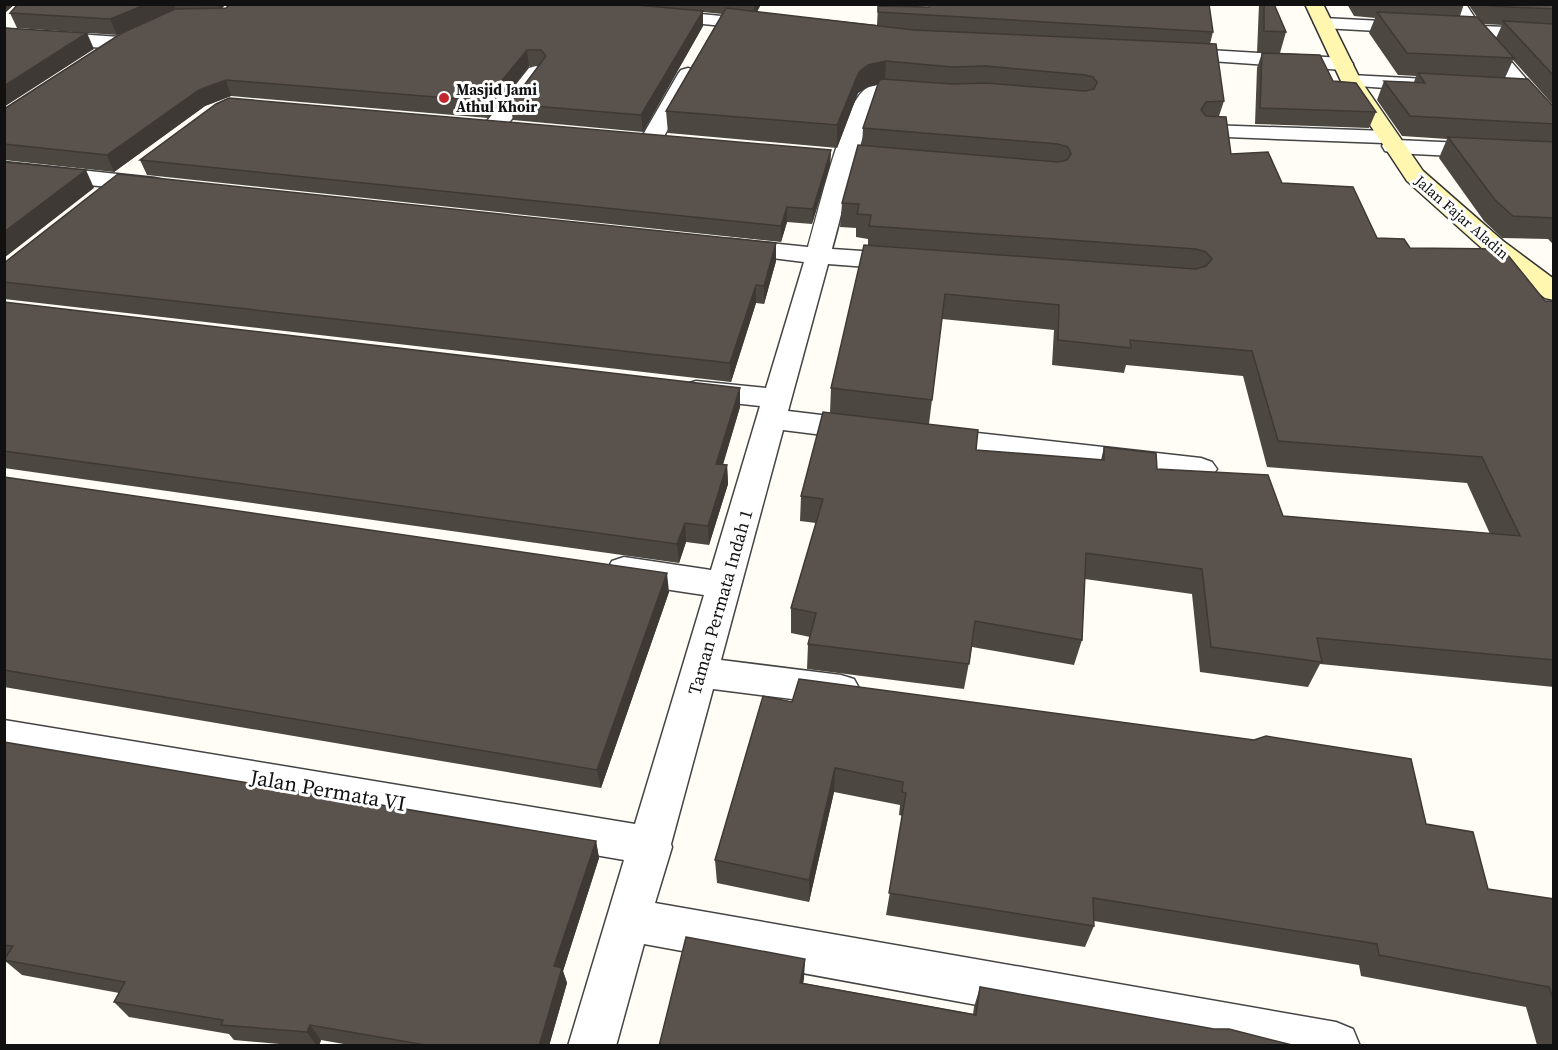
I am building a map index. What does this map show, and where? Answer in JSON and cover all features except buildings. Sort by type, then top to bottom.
[{"type":"street","points":[[1336,4],[1347,24]]},
{"type":"street","points":[[1457,4],[1474,30],[1552,121]]},
{"type":"street","points":[[635,13],[778,27]]},
{"type":"street","points":[[1318,14],[1347,24],[1554,34]]},
{"type":"street","name":"Jalan Fajar Aladin","points":[[1318,14],[1347,72],[1414,176],[1430,192],[1554,292]]},
{"type":"street","points":[[707,40],[719,20]]},
{"type":"street","points":[[7,27],[120,43]]},
{"type":"street","points":[[94,61],[120,43],[139,34]]},
{"type":"street","points":[[1154,53],[1347,72],[1446,86]]},
{"type":"street","points":[[651,140],[696,60]]},
{"type":"street","points":[[495,126],[536,72]]},
{"type":"street","points":[[1502,89],[1554,97]]},
{"type":"street","name":"Taman Permata Indah 1","points":[[592,1046],[630,921],[847,158],[867,98],[874,93],[885,91],[938,96]]},
{"type":"street","points":[[472,124],[519,128]]},
{"type":"street","points":[[1208,131],[1554,154]]},
{"type":"street","points":[[627,138],[674,142]]},
{"type":"street","points":[[93,203],[147,161]]},
{"type":"street","points":[[4,169],[172,187]]},
{"type":"street","points":[[704,243],[819,256],[926,264]]},
{"type":"street","points":[[676,388],[893,433],[1201,469]]},
{"type":"street","points":[[592,566],[725,585]]},
{"type":"street","points":[[700,672],[879,696]]},
{"type":"street","name":"Jalan Permata VI","points":[[4,736],[605,837],[651,847]]},
{"type":"street","points":[[630,921],[1336,1046]]},
{"type":"place","name":"Masjid Jami Athul Khoir","points":[[444,98]]}]
